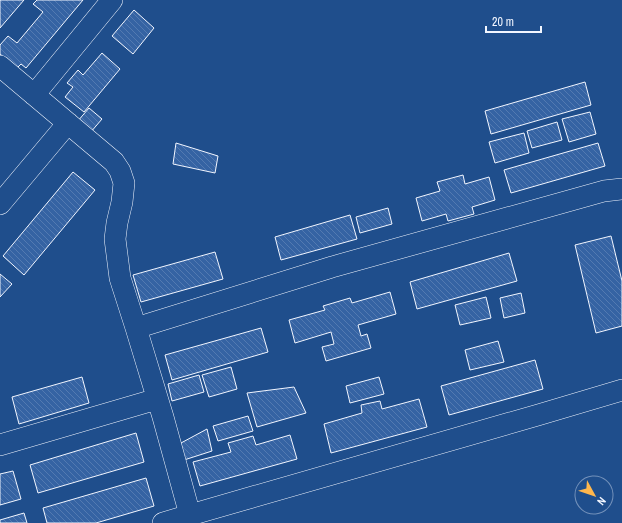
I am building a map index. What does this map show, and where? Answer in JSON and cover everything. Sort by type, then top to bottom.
[{"type":"street","points":[[34,95],[112,0]]},
{"type":"street","points":[[0,66],[114,162],[120,171],[124,184],[115,239],[120,278],[157,399],[190,515]]},
{"type":"street","points":[[0,204],[68,123]]},
{"type":"street","points":[[136,328],[332,268],[604,191],[622,189]]},
{"type":"street","points":[[163,523],[622,390]]},
{"type":"street","points":[[0,445],[157,399]]},
{"type":"building","points":[[0,0],[24,0],[0,28]]},
{"type":"building","points":[[37,0],[83,0],[26,68],[21,64],[17,68],[0,54],[0,45],[8,36],[17,43],[43,12],[33,4]]},
{"type":"building","points":[[134,10],[154,28],[133,54],[112,36]]},
{"type":"building","points":[[102,53],[120,69],[84,112],[65,97],[73,87],[67,83],[78,70],[83,75]]},
{"type":"building","points":[[585,82],[591,105],[491,134],[485,111]]},
{"type":"building","points":[[89,108],[102,119],[90,133],[77,122]]},
{"type":"building","points":[[590,112],[596,134],[569,142],[562,119]]},
{"type":"building","points":[[557,122],[562,140],[532,148],[527,131]]},
{"type":"building","points":[[524,133],[529,153],[495,163],[489,142]]},
{"type":"building","points":[[176,143],[218,156],[215,173],[173,164]]},
{"type":"building","points":[[598,143],[605,166],[511,193],[504,170]]},
{"type":"building","points":[[73,172],[95,190],[24,275],[3,256]]},
{"type":"building","points":[[463,175],[465,184],[489,177],[495,200],[472,207],[474,214],[448,221],[446,214],[422,221],[416,198],[440,191],[437,182]]},
{"type":"building","points":[[388,208],[392,224],[360,233],[356,217]]},
{"type":"building","points":[[350,215],[357,239],[281,260],[275,237]]},
{"type":"building","points":[[611,236],[622,281],[622,326],[596,333],[575,245]]},
{"type":"building","points":[[215,252],[223,279],[141,302],[133,275]]},
{"type":"building","points":[[509,253],[517,281],[417,309],[410,282]]},
{"type":"building","points":[[0,274],[12,284],[0,297]]},
{"type":"building","points":[[390,292],[396,314],[358,325],[361,336],[367,334],[371,348],[326,361],[322,347],[334,344],[331,332],[295,343],[289,320],[325,310],[323,306],[350,298],[352,303]]},
{"type":"building","points":[[521,293],[525,313],[504,318],[500,298]]},
{"type":"building","points":[[486,297],[491,318],[460,325],[455,305]]},
{"type":"building","points":[[261,328],[268,352],[172,380],[165,355]]},
{"type":"building","points":[[498,341],[504,362],[470,370],[465,350]]},
{"type":"building","points":[[535,360],[543,389],[449,415],[441,386]]},
{"type":"building","points":[[231,367],[237,389],[209,397],[202,375]]},
{"type":"building","points":[[199,375],[204,392],[172,401],[168,384]]},
{"type":"building","points":[[82,377],[89,403],[19,424],[12,397]]},
{"type":"building","points":[[379,377],[384,394],[350,403],[346,386]]},
{"type":"building","points":[[294,387],[306,413],[257,427],[247,393]]},
{"type":"building","points":[[419,399],[427,427],[331,453],[324,424],[362,413],[361,405],[380,401],[382,409]]},
{"type":"building","points":[[248,416],[253,431],[218,441],[213,426]]},
{"type":"building","points":[[207,429],[212,451],[184,460],[181,443]]},
{"type":"building","points":[[136,433],[144,462],[38,493],[30,465]]},
{"type":"building","points":[[290,435],[297,459],[200,486],[193,462],[231,452],[228,443],[253,436],[256,445]]},
{"type":"building","points":[[13,471],[21,499],[0,505],[0,474]]},
{"type":"building","points":[[146,478],[154,506],[96,523],[47,523],[43,508]]},
{"type":"building","points":[[24,513],[27,523],[0,523],[0,520]]}]
